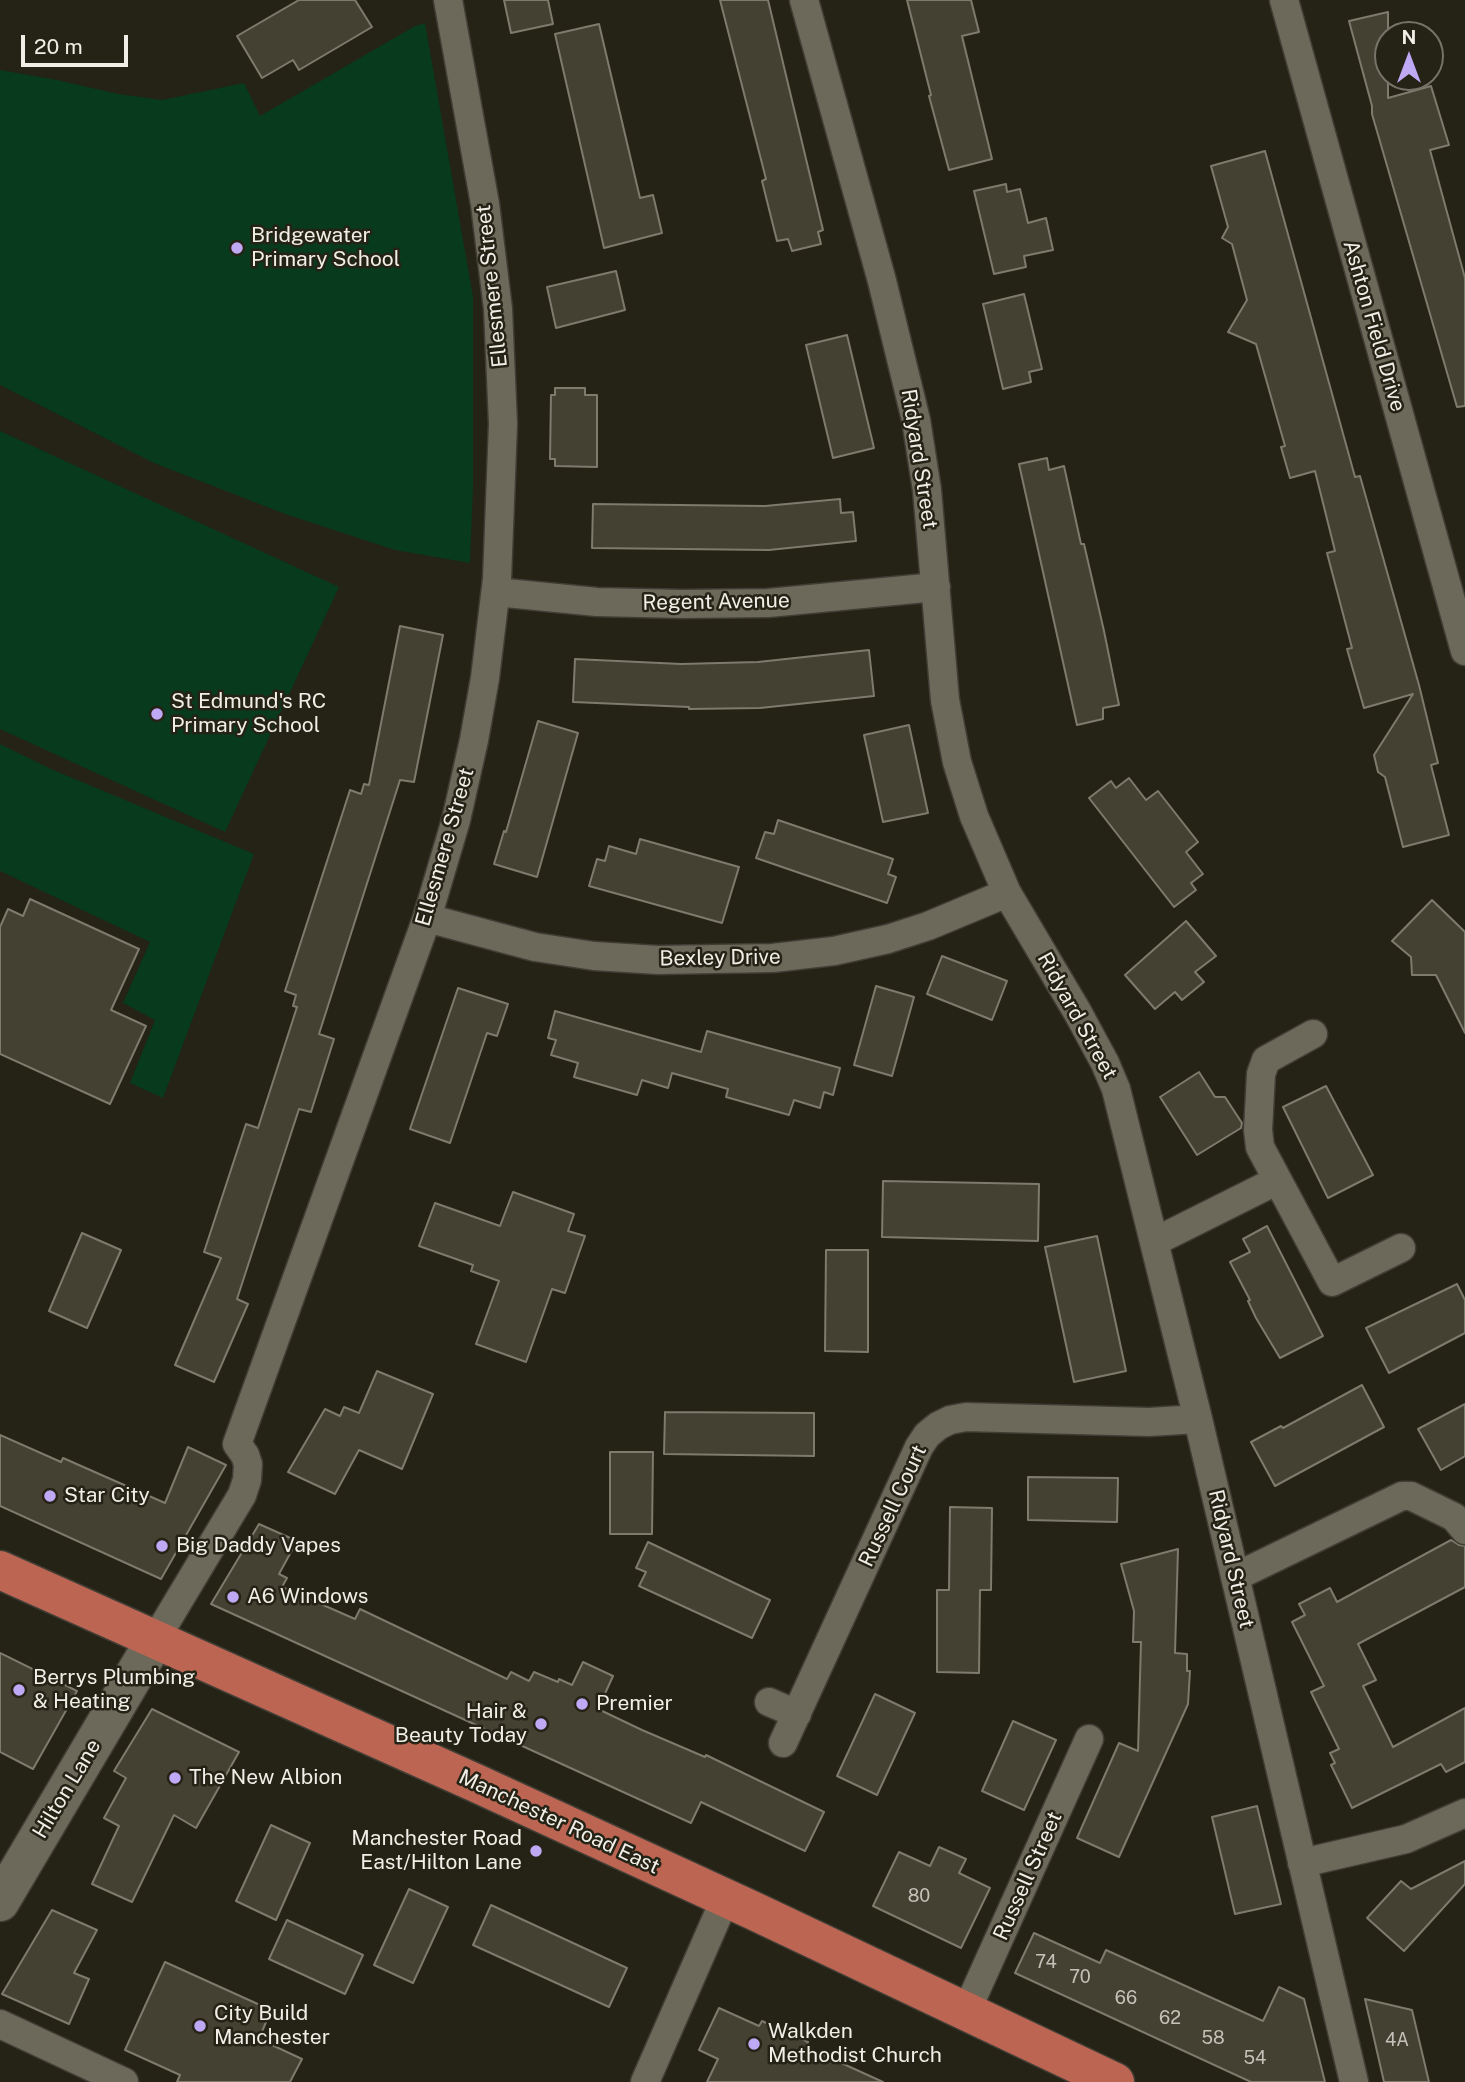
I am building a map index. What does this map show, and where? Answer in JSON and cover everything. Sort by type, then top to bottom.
[{"type":"main road","name":"Manchester Road East","points":[[0,1570],[478,1784],[1115,2082]]},
{"type":"street","name":"Ellesmere Street","points":[[155,1640],[242,1495],[248,1464],[237,1444],[427,918],[456,820],[474,740],[496,592],[503,425],[498,309],[485,204],[448,0]]},
{"type":"street","name":"Ridyard Street","points":[[804,0],[882,281],[916,420],[927,490],[946,700],[957,762],[974,816],[1007,893],[1079,1013],[1113,1080],[1132,1144],[1354,2082]]},
{"type":"street","name":"Ashton Field Drive","points":[[1284,0],[1465,651]]},
{"type":"street","name":"Regent Avenue","points":[[496,592],[597,602],[683,604],[768,603],[936,587]]},
{"type":"street","name":"Bexley Drive","points":[[427,918],[535,947],[594,956],[658,960],[773,958],[834,951],[888,939],[928,926],[1007,893]]},
{"type":"street","points":[[1313,1034],[1266,1060],[1261,1074],[1259,1147],[1332,1282],[1401,1248]]},
{"type":"street","points":[[1154,1242],[1276,1181]]},
{"type":"street","name":"Russell Court","points":[[783,1743],[919,1447],[927,1435],[938,1426],[966,1417],[1149,1422],[1198,1419]]},
{"type":"street","points":[[1236,1577],[1402,1496],[1410,1496],[1454,1517],[1465,1530]]},
{"type":"street","name":"Hilton Lane","points":[[0,1902],[155,1640]]},
{"type":"street","points":[[769,1702],[797,1714]]},
{"type":"street","name":"Russell Street","points":[[966,2012],[1089,1739]]},
{"type":"street","points":[[1302,1863],[1406,1839],[1465,1813]]},
{"type":"street","points":[[645,2082],[726,1899]]},
{"type":"street","points":[[0,2024],[124,2082]]},
{"type":"green space","name":"Bridgewater Primary School","points":[[425,23],[473,297],[473,487],[470,563],[395,550],[285,514],[154,463],[0,385],[0,70],[118,94],[162,100],[244,83],[260,116],[415,26]]},
{"type":"green space","points":[[0,431],[339,587],[225,832],[0,729]]},
{"type":"green space","points":[[0,744],[51,769],[254,854],[163,1098],[130,1083],[155,1020],[123,1003],[150,942],[0,871]]},
{"type":"building","points":[[299,0],[355,0],[372,27],[299,70],[293,60],[262,78],[237,36]]},
{"type":"building","points":[[504,0],[548,0],[553,24],[511,33]]},
{"type":"building","points":[[720,0],[768,0],[823,230],[818,232],[821,244],[792,251],[788,239],[777,241],[762,181],[766,179]]},
{"type":"building","points":[[907,0],[971,0],[979,32],[962,36],[992,159],[949,170]]},
{"type":"building","points":[[1388,12],[1388,21],[1374,21],[1374,91],[1388,91],[1388,98],[1413,91],[1433,91],[1449,145],[1430,150],[1465,278],[1465,406],[1457,407],[1372,114],[1349,21]]},
{"type":"building","points":[[599,24],[640,198],[653,195],[662,233],[604,248],[555,34]]},
{"type":"building","points":[[1265,151],[1355,477],[1360,476],[1419,685],[1438,763],[1431,765],[1449,835],[1403,847],[1385,777],[1378,772],[1374,755],[1413,694],[1364,708],[1347,649],[1352,648],[1327,553],[1335,551],[1315,471],[1290,478],[1281,447],[1285,446],[1256,344],[1228,332],[1247,300],[1232,244],[1222,238],[1228,227],[1211,166]]},
{"type":"building","points":[[1006,184],[1007,192],[1020,189],[1028,223],[1046,218],[1053,250],[1024,256],[1026,267],[994,274],[974,191]]},
{"type":"building","points":[[616,271],[625,310],[556,328],[547,287]]},
{"type":"building","points":[[1024,294],[1042,369],[1029,372],[1031,382],[1003,389],[983,304]]},
{"type":"building","points":[[847,335],[874,448],[833,458],[806,345]]},
{"type":"building","points":[[555,388],[585,388],[585,395],[597,395],[597,467],[555,466],[555,459],[550,459],[551,395],[555,395]]},
{"type":"building","points":[[1047,458],[1049,470],[1064,466],[1119,705],[1103,708],[1103,719],[1077,725],[1019,464]]},
{"type":"building","points":[[840,499],[841,513],[853,512],[856,541],[769,550],[592,548],[593,504],[765,506]]},
{"type":"building","points":[[400,626],[443,635],[414,782],[400,780],[319,1034],[334,1039],[311,1112],[299,1109],[237,1299],[248,1304],[214,1382],[175,1365],[221,1258],[204,1252],[246,1124],[258,1128],[297,1007],[293,1006],[296,995],[285,991],[350,790],[361,794],[364,784],[369,785]]},
{"type":"building","points":[[869,650],[874,696],[760,708],[689,709],[573,702],[575,659],[681,664],[758,662]]},
{"type":"building","points":[[538,721],[578,733],[537,877],[494,864]]},
{"type":"building","points":[[909,725],[928,813],[883,822],[864,735]]},
{"type":"building","points":[[1129,778],[1146,800],[1158,791],[1198,842],[1186,852],[1203,874],[1191,883],[1196,890],[1174,907],[1089,798],[1111,781],[1116,788]]},
{"type":"building","points":[[778,820],[893,859],[888,874],[896,877],[887,903],[756,858],[765,832],[774,834]]},
{"type":"building","points":[[640,839],[739,867],[722,923],[589,886],[597,859],[605,861],[609,846],[636,854]]},
{"type":"building","points":[[30,899],[139,949],[111,1010],[146,1026],[110,1104],[0,1054],[0,927],[8,909],[23,916]]},
{"type":"building","points":[[1432,900],[1465,932],[1465,1033],[1436,975],[1412,975],[1411,957],[1392,941]]},
{"type":"building","points":[[1186,921],[1216,956],[1195,972],[1204,982],[1182,1000],[1175,992],[1155,1009],[1125,975]]},
{"type":"building","points":[[942,956],[1007,981],[992,1020],[927,994]]},
{"type":"building","points":[[876,986],[914,997],[892,1076],[854,1065]]},
{"type":"building","points":[[458,988],[508,1004],[497,1036],[487,1033],[450,1143],[410,1129]]},
{"type":"building","points":[[555,1011],[701,1052],[707,1031],[840,1068],[833,1095],[824,1092],[820,1108],[794,1100],[789,1115],[726,1097],[728,1089],[672,1073],[668,1088],[642,1080],[637,1095],[574,1077],[578,1063],[551,1055],[556,1040],[548,1038]]},
{"type":"building","points":[[1199,1072],[1215,1097],[1225,1097],[1242,1123],[1241,1128],[1197,1155],[1160,1097]]},
{"type":"building","points":[[1326,1086],[1373,1175],[1328,1198],[1283,1107]]},
{"type":"building","points":[[883,1181],[1039,1184],[1038,1241],[882,1237]]},
{"type":"building","points":[[513,1192],[574,1214],[568,1231],[585,1236],[565,1293],[552,1289],[526,1362],[476,1344],[499,1281],[471,1271],[473,1265],[419,1246],[435,1203],[500,1226]]},
{"type":"building","points":[[1267,1226],[1323,1336],[1280,1358],[1256,1318],[1248,1301],[1250,1300],[1230,1262],[1250,1252],[1243,1239]]},
{"type":"building","points":[[82,1233],[121,1250],[87,1328],[49,1311]]},
{"type":"building","points":[[1097,1236],[1126,1371],[1074,1382],[1045,1247]]},
{"type":"building","points":[[826,1250],[868,1250],[868,1352],[825,1351]]},
{"type":"building","points":[[1457,1284],[1465,1300],[1465,1333],[1389,1373],[1366,1328]]},
{"type":"building","points":[[377,1371],[433,1394],[402,1469],[359,1450],[335,1494],[288,1472],[325,1409],[340,1416],[344,1407],[359,1413]]},
{"type":"building","points":[[1362,1385],[1384,1427],[1275,1486],[1251,1442],[1281,1426],[1283,1428]]},
{"type":"building","points":[[1465,1404],[1465,1456],[1441,1470],[1418,1429]]},
{"type":"building","points":[[665,1412],[814,1413],[814,1456],[664,1454]]},
{"type":"building","points":[[0,1435],[61,1462],[63,1458],[165,1503],[188,1447],[226,1465],[161,1579],[0,1506]]},
{"type":"building","points":[[610,1452],[653,1452],[652,1534],[610,1534]]},
{"type":"building","points":[[1028,1477],[1118,1478],[1117,1522],[1028,1520]]},
{"type":"building","points":[[950,1507],[992,1508],[991,1590],[980,1590],[979,1673],[937,1672],[937,1590],[949,1590]]},
{"type":"building","points":[[259,1524],[297,1541],[279,1574],[287,1578],[282,1587],[355,1619],[360,1609],[507,1679],[511,1672],[529,1681],[534,1672],[572,1685],[583,1662],[613,1676],[598,1709],[705,1757],[706,1755],[824,1812],[805,1851],[701,1802],[691,1823],[211,1604]]},
{"type":"building","points":[[1451,1540],[1465,1546],[1465,1587],[1358,1644],[1376,1680],[1363,1686],[1393,1747],[1465,1708],[1465,1762],[1446,1772],[1441,1764],[1352,1808],[1331,1765],[1335,1763],[1330,1753],[1339,1749],[1311,1692],[1324,1686],[1292,1622],[1305,1615],[1299,1604],[1330,1588],[1337,1602]]},
{"type":"building","points":[[648,1542],[770,1600],[752,1638],[639,1586],[646,1572],[636,1568]]},
{"type":"building","points":[[1178,1549],[1175,1653],[1187,1654],[1187,1671],[1190,1671],[1188,1704],[1119,1857],[1077,1838],[1119,1743],[1138,1751],[1141,1642],[1133,1642],[1134,1611],[1121,1564]]},
{"type":"building","points":[[0,1653],[77,1691],[33,1769],[0,1752]]},
{"type":"building","points":[[875,1694],[915,1713],[877,1795],[837,1776]]},
{"type":"building","points":[[152,1709],[239,1752],[196,1828],[174,1815],[132,1902],[92,1884],[119,1826],[104,1818],[126,1778],[114,1771]]},
{"type":"building","points":[[1013,1721],[1056,1740],[1024,1810],[982,1791]]},
{"type":"building","points":[[1257,1806],[1281,1904],[1235,1914],[1212,1817]]},
{"type":"building","points":[[271,1825],[310,1843],[276,1920],[236,1901]]},
{"type":"building","points":[[939,1847],[966,1859],[959,1873],[990,1888],[961,1948],[873,1906],[899,1852],[930,1866]]},
{"type":"building","points":[[1465,1861],[1465,1884],[1404,1951],[1367,1918],[1401,1881],[1411,1889]]},
{"type":"building","points":[[409,1889],[448,1907],[413,1983],[374,1965]]},
{"type":"building","points":[[491,1905],[627,1968],[609,2007],[473,1945]]},
{"type":"building","points":[[52,1910],[97,1930],[74,1973],[89,1979],[69,2024],[2,1994]]},
{"type":"building","points":[[287,1920],[363,1955],[345,1994],[269,1959]]},
{"type":"building","points":[[1034,1933],[1100,1963],[1106,1950],[1263,2021],[1279,1987],[1304,1999],[1325,2082],[1251,2082],[1015,1973]]},
{"type":"building","name":"City Build Manchester","points":[[165,1962],[271,2010],[259,2039],[302,2059],[290,2082],[177,2082],[180,2075],[125,2050]]},
{"type":"building","points":[[1365,1999],[1412,2010],[1429,2082],[1384,2082]]},
{"type":"building","name":"Walkden Methodist Church","points":[[719,2008],[759,2026],[762,2021],[808,2042],[806,2047],[883,2082],[707,2082],[718,2059],[699,2050]]},
{"type":"place","name":"Bridgewater Primary School","points":[[237,248]]},
{"type":"place","name":"St Edmund's RC Primary School","points":[[157,714]]},
{"type":"place","name":"Star City","points":[[50,1496]]},
{"type":"place","name":"Big Daddy Vapes","points":[[162,1546]]},
{"type":"place","name":"A6 Windows","points":[[233,1597]]},
{"type":"place","name":"Berrys Plumbing & Heating","points":[[19,1690]]},
{"type":"place","name":"Premier","points":[[582,1704]]},
{"type":"place","name":"Hair & Beauty Today","points":[[541,1724]]},
{"type":"place","name":"The New Albion","points":[[175,1778]]},
{"type":"place","name":"Manchester Road East/Hilton Lane","points":[[536,1851]]},
{"type":"place","name":"City Build Manchester","points":[[200,2026]]},
{"type":"place","name":"Walkden Methodist Church","points":[[754,2044]]}]
